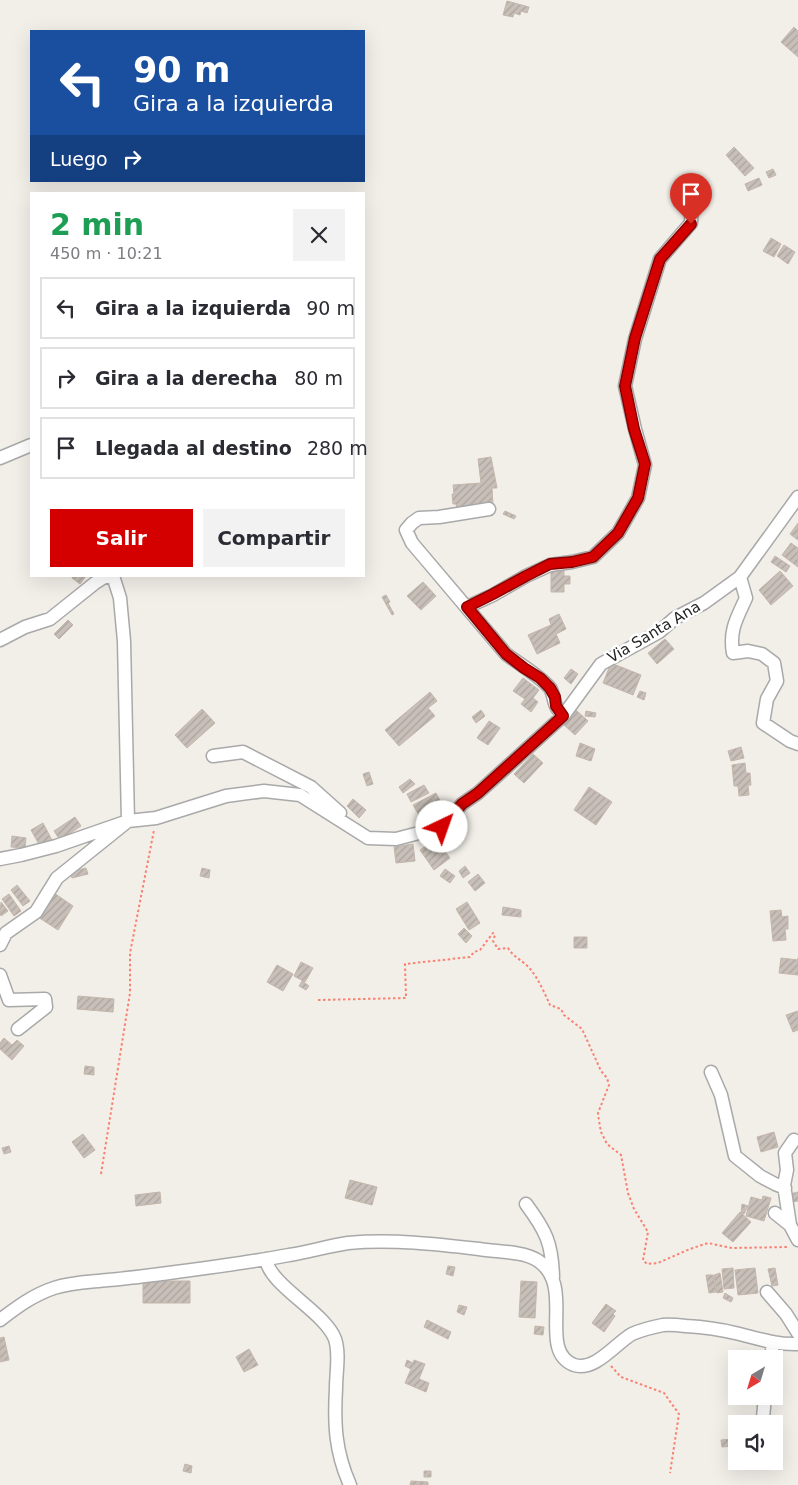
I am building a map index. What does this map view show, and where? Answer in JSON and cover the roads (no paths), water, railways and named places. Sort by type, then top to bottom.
[{"type":"street","points":[[467,607],[550,564],[572,562],[593,557],[618,533],[638,498],[645,464],[634,429],[625,386],[635,338],[660,259],[691,224],[692,198],[686,189]]},
{"type":"street","points":[[0,458],[30,445]]},
{"type":"street","name":"Via Santa Ana","points":[[368,838],[396,839],[442,827],[462,804],[478,793],[563,716],[600,664],[659,632],[675,618],[704,603],[740,577],[798,497]]},
{"type":"street","points":[[488,509],[439,517],[419,518],[406,530],[412,543],[438,576],[506,654],[540,678],[550,688],[555,697],[556,706],[563,716]]},
{"type":"street","points":[[0,640],[25,627],[50,619],[104,577]]},
{"type":"street","points":[[109,577],[114,579],[120,598],[124,641],[128,821]]},
{"type":"street","points":[[740,577],[746,598],[732,631],[733,653],[748,651],[762,654],[774,663],[777,681],[767,699],[763,723],[790,741],[798,744]]},
{"type":"street","points":[[213,756],[243,752],[311,787],[368,838]]},
{"type":"street","points":[[0,859],[56,846],[128,821],[156,818],[226,796],[264,791],[300,795],[368,838]]},
{"type":"street","points":[[0,945],[6,933],[36,912],[57,878],[128,821]]},
{"type":"street","points":[[0,974],[9,1000],[45,999],[46,1007],[18,1029]]},
{"type":"street","points":[[711,1072],[721,1095],[735,1156],[760,1176],[785,1188]]},
{"type":"street","points":[[793,1244],[785,1188],[787,1170],[785,1153],[794,1140]]},
{"type":"street","points":[[526,1204],[542,1225],[552,1254],[552,1277]]},
{"type":"street","points":[[775,1213],[790,1224]]},
{"type":"street","points":[[0,1320],[31,1297],[69,1284],[266,1259],[349,1243],[425,1243],[526,1256],[544,1265],[552,1277],[557,1292],[555,1322],[557,1348],[573,1364],[583,1366],[592,1364],[634,1333],[665,1324],[702,1327],[773,1342],[798,1344]]},
{"type":"street","points":[[266,1259],[270,1270],[322,1320],[334,1338],[338,1350],[335,1435],[341,1462],[350,1485]]},
{"type":"street","points":[[768,1292],[786,1314],[798,1333]]},
{"type":"street","points":[[772,1350],[773,1342]]}]
